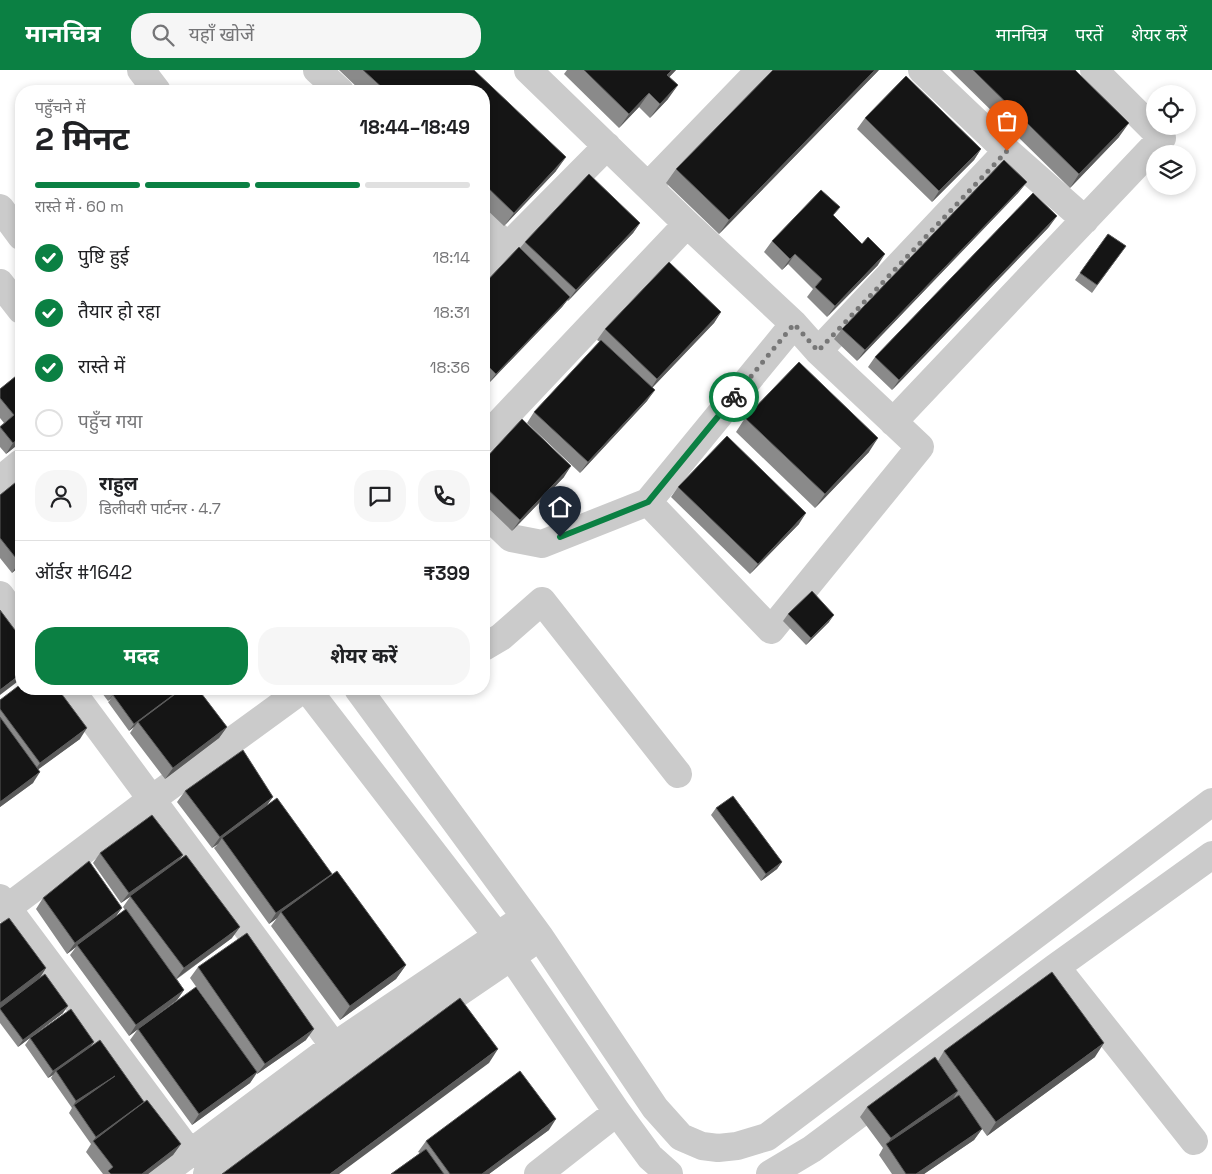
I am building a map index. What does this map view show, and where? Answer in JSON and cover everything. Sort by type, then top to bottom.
[{"type":"street","points":[[141,70],[152,85]]},
{"type":"street","points":[[318,70],[334,85]]},
{"type":"street","points":[[648,186],[760,70]]},
{"type":"street","points":[[922,70],[1007,151],[1085,220]]},
{"type":"street","points":[[893,422],[1162,138],[1094,70]]},
{"type":"street","points":[[536,73],[687,224],[794,324],[818,351],[920,447],[771,630],[648,502]]},
{"type":"street","points":[[490,264],[607,146]]},
{"type":"street","points":[[818,351],[1007,151]]},
{"type":"street","points":[[0,208],[15,228]]},
{"type":"street","points":[[490,433],[687,224]]},
{"type":"street","points":[[490,230],[507,246]]},
{"type":"street","points":[[0,283],[15,302]]},
{"type":"street","points":[[490,518],[511,538],[542,544],[648,502],[794,324]]},
{"type":"street","points":[[0,480],[15,468]]},
{"type":"street","points":[[0,595],[15,616]]},
{"type":"street","points":[[490,643],[501,637],[542,601],[678,774]]},
{"type":"street","points":[[75,695],[334,1046]]},
{"type":"street","points":[[190,1152],[4,903],[295,695]]},
{"type":"street","points":[[313,695],[505,947],[617,1112],[650,1157],[669,1174]]},
{"type":"street","points":[[362,695],[533,927],[655,1108],[681,1137],[702,1146],[718,1148],[736,1146],[767,1137],[1212,802]]},
{"type":"street","points":[[770,1174],[812,1149],[1056,967],[1212,855]]},
{"type":"street","points":[[207,1174],[533,927]]},
{"type":"street","points":[[162,1174],[334,1046],[505,947]]},
{"type":"street","points":[[1056,967],[1194,1141]]},
{"type":"street","points":[[538,1174],[617,1112]]},
{"type":"building","points":[[363,70],[474,70],[490,85],[379,85]]},
{"type":"building","points":[[584,70],[672,70],[667,75],[678,85],[660,104],[649,93],[629,114]]},
{"type":"building","points":[[773,70],[875,70],[729,220],[676,169]]},
{"type":"building","points":[[973,70],[1075,70],[1129,123],[1079,174]]},
{"type":"building","points":[[906,76],[981,149],[939,191],[865,118]]},
{"type":"building","points":[[490,85],[566,157],[514,213],[490,190]]},
{"type":"building","points":[[1004,160],[1027,182],[865,350],[842,329]]},
{"type":"building","points":[[589,174],[640,223],[576,290],[525,242]]},
{"type":"building","points":[[821,190],[840,207],[833,215],[862,244],[868,237],[885,254],[835,306],[815,287],[822,279],[795,254],[790,259],[772,241]]},
{"type":"building","points":[[1033,193],[1057,216],[899,380],[875,357]]},
{"type":"building","points":[[1108,234],[1126,246],[1097,285],[1080,273]]},
{"type":"building","points":[[519,247],[570,297],[496,374],[490,368],[490,278]]},
{"type":"building","points":[[669,262],[721,312],[657,379],[605,329]]},
{"type":"building","points":[[601,340],[655,390],[588,462],[534,412]]},
{"type":"building","points":[[799,362],[878,438],[825,494],[745,418]]},
{"type":"building","points":[[15,377],[15,442],[13,443],[0,427],[14,415],[0,398],[0,389]]},
{"type":"building","points":[[522,419],[571,466],[520,520],[490,492],[490,454]]},
{"type":"building","points":[[727,436],[806,513],[758,564],[678,487]]},
{"type":"building","points":[[15,483],[15,557],[0,538],[0,495]]},
{"type":"building","points":[[812,591],[834,615],[811,638],[788,614]]},
{"type":"building","points":[[0,610],[15,630],[15,679],[0,690]]},
{"type":"building","points":[[15,689],[15,695],[62,695],[87,728],[40,763],[0,709],[0,700]]},
{"type":"building","points":[[113,695],[173,695],[134,724]]},
{"type":"building","points":[[174,695],[203,695],[227,727],[173,768],[138,722]]},
{"type":"building","points":[[0,717],[40,772],[0,802]]},
{"type":"building","points":[[243,750],[273,797],[220,837],[185,791]]},
{"type":"building","points":[[733,796],[782,862],[766,874],[716,808]]},
{"type":"building","points":[[277,798],[332,874],[276,913],[222,838]]},
{"type":"building","points":[[152,815],[183,855],[129,893],[100,853]]},
{"type":"building","points":[[186,855],[240,927],[184,968],[130,896]]},
{"type":"building","points":[[89,861],[122,908],[75,943],[43,898]]},
{"type":"building","points":[[337,871],[406,965],[350,1006],[281,912]]},
{"type":"building","points":[[126,909],[184,990],[136,1025],[77,945]]},
{"type":"building","points":[[9,918],[46,968],[0,1003],[0,924]]},
{"type":"building","points":[[247,933],[314,1029],[265,1064],[198,967]]},
{"type":"building","points":[[1052,972],[1104,1043],[996,1122],[944,1051]]},
{"type":"building","points":[[45,974],[68,1006],[23,1040],[0,1008]]},
{"type":"building","points":[[196,987],[257,1072],[199,1114],[138,1029]]},
{"type":"building","points":[[460,998],[498,1049],[330,1174],[222,1174]]},
{"type":"building","points":[[71,1009],[94,1042],[53,1071],[30,1038]]},
{"type":"building","points":[[100,1040],[144,1102],[96,1137],[74,1105],[115,1076],[76,1101],[56,1071]]},
{"type":"building","points":[[935,1057],[958,1091],[891,1138],[867,1107]]},
{"type":"building","points":[[520,1071],[556,1119],[482,1174],[450,1174],[426,1141]]},
{"type":"building","points":[[959,1095],[982,1129],[916,1174],[906,1174],[886,1144]]},
{"type":"building","points":[[147,1100],[181,1144],[142,1174],[111,1174],[108,1171],[113,1167],[93,1141]]},
{"type":"building","points":[[426,1149],[444,1174],[391,1174]]},
{"type":"way so far","points":[[734,397],[794,324],[818,351],[1007,151]]},
{"type":"route","points":[[560,537],[648,502],[734,397]]}]
